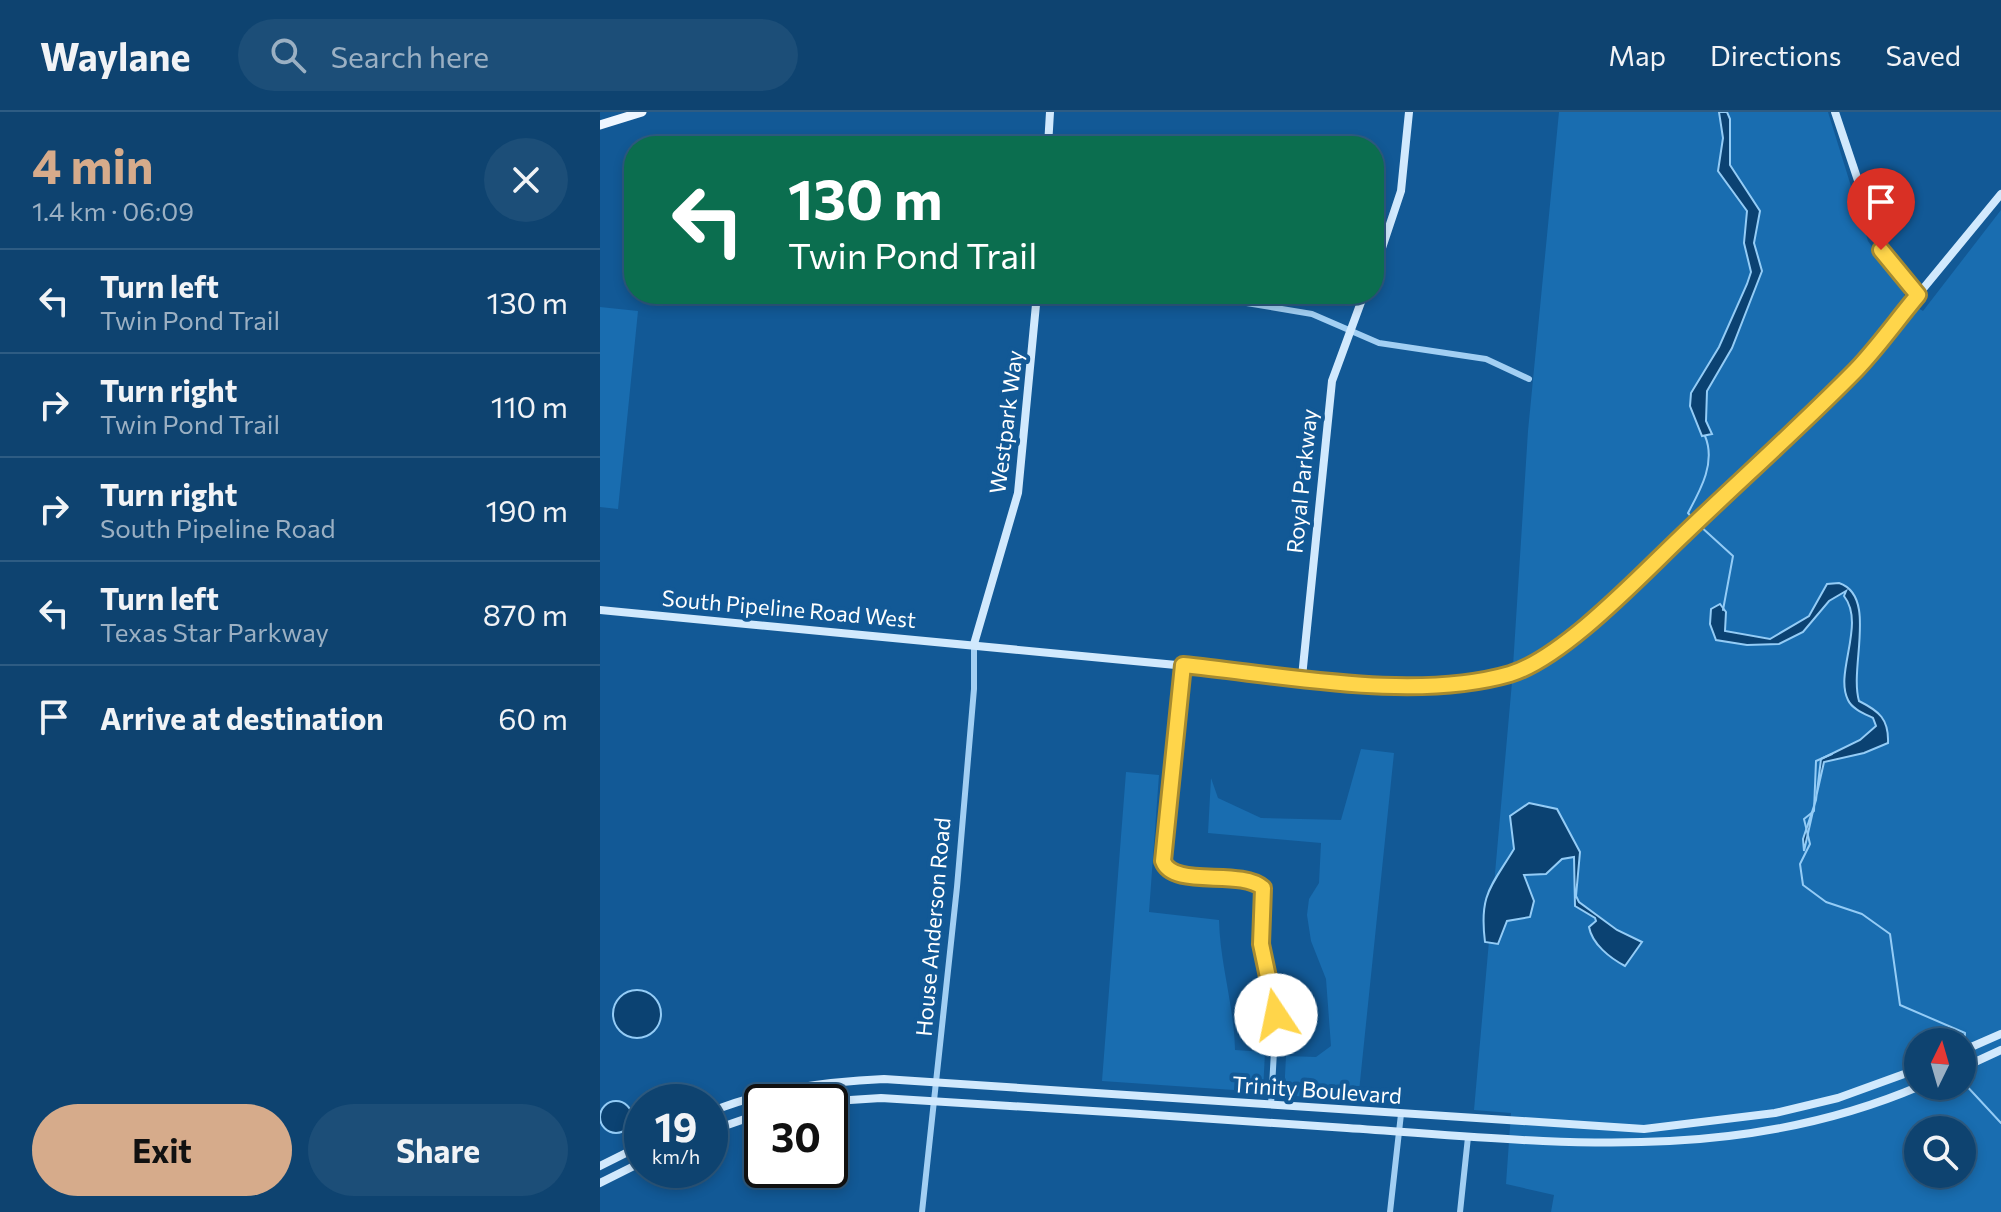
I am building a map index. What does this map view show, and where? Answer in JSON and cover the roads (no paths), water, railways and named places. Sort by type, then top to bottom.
[{"type":"main road","points":[[600,125],[642,112]]},
{"type":"street","points":[[1049,136],[1050,112]]},
{"type":"street","points":[[1384,242],[1401,191],[1409,112]]},
{"type":"street","points":[[1837,112],[1883,255],[1918,295]]},
{"type":"street","name":"South Pipeline Road West","points":[[600,610],[1407,687],[1508,674],[1538,661],[1590,621],[1857,369],[2001,194]]},
{"type":"street","name":"Westpark Way","points":[[974,644],[1018,493],[1036,304]]},
{"type":"street","points":[[1265,304],[1312,314],[1379,343],[1486,359],[1529,379]]},
{"type":"street","name":"Royal Parkway","points":[[1302,677],[1332,381],[1360,304]]},
{"type":"street","name":"House Anderson Road","points":[[922,1212],[974,689],[974,644]]},
{"type":"street","points":[[1183,665],[1163,861],[1177,874],[1249,880],[1263,888],[1261,944],[1276,1015],[1271,1105]]},
{"type":"street","points":[[1976,1045],[2001,1034]]},
{"type":"street","points":[[1976,1062],[2001,1050]]},
{"type":"street","name":"Trinity Boulevard","points":[[728,1105],[744,1098],[834,1081],[937,1081],[1644,1129],[1775,1113],[1838,1098],[1904,1074]]},
{"type":"street","name":"Trinity Boulevard","points":[[848,1100],[881,1098],[934,1101],[1595,1145],[1721,1137],[1849,1111],[1904,1092]]},
{"type":"street","points":[[1390,1212],[1401,1114]]},
{"type":"street","points":[[1460,1212],[1468,1137]]},
{"type":"street","points":[[600,1166],[624,1154]]},
{"type":"street","points":[[600,1183],[624,1171]]},
{"type":"waterway","points":[[1694,520],[1688,513],[1708,465],[1705,436]]},
{"type":"waterway","points":[[1699,525],[1733,556],[1723,610]]},
{"type":"waterway","points":[[1832,754],[1816,761],[1814,811],[1804,819],[1810,844],[1800,864],[1803,885],[1826,902],[1862,914],[1890,934],[1900,1005],[1953,1028]]},
{"type":"waterway","points":[[1976,1096],[2001,1123]]}]
